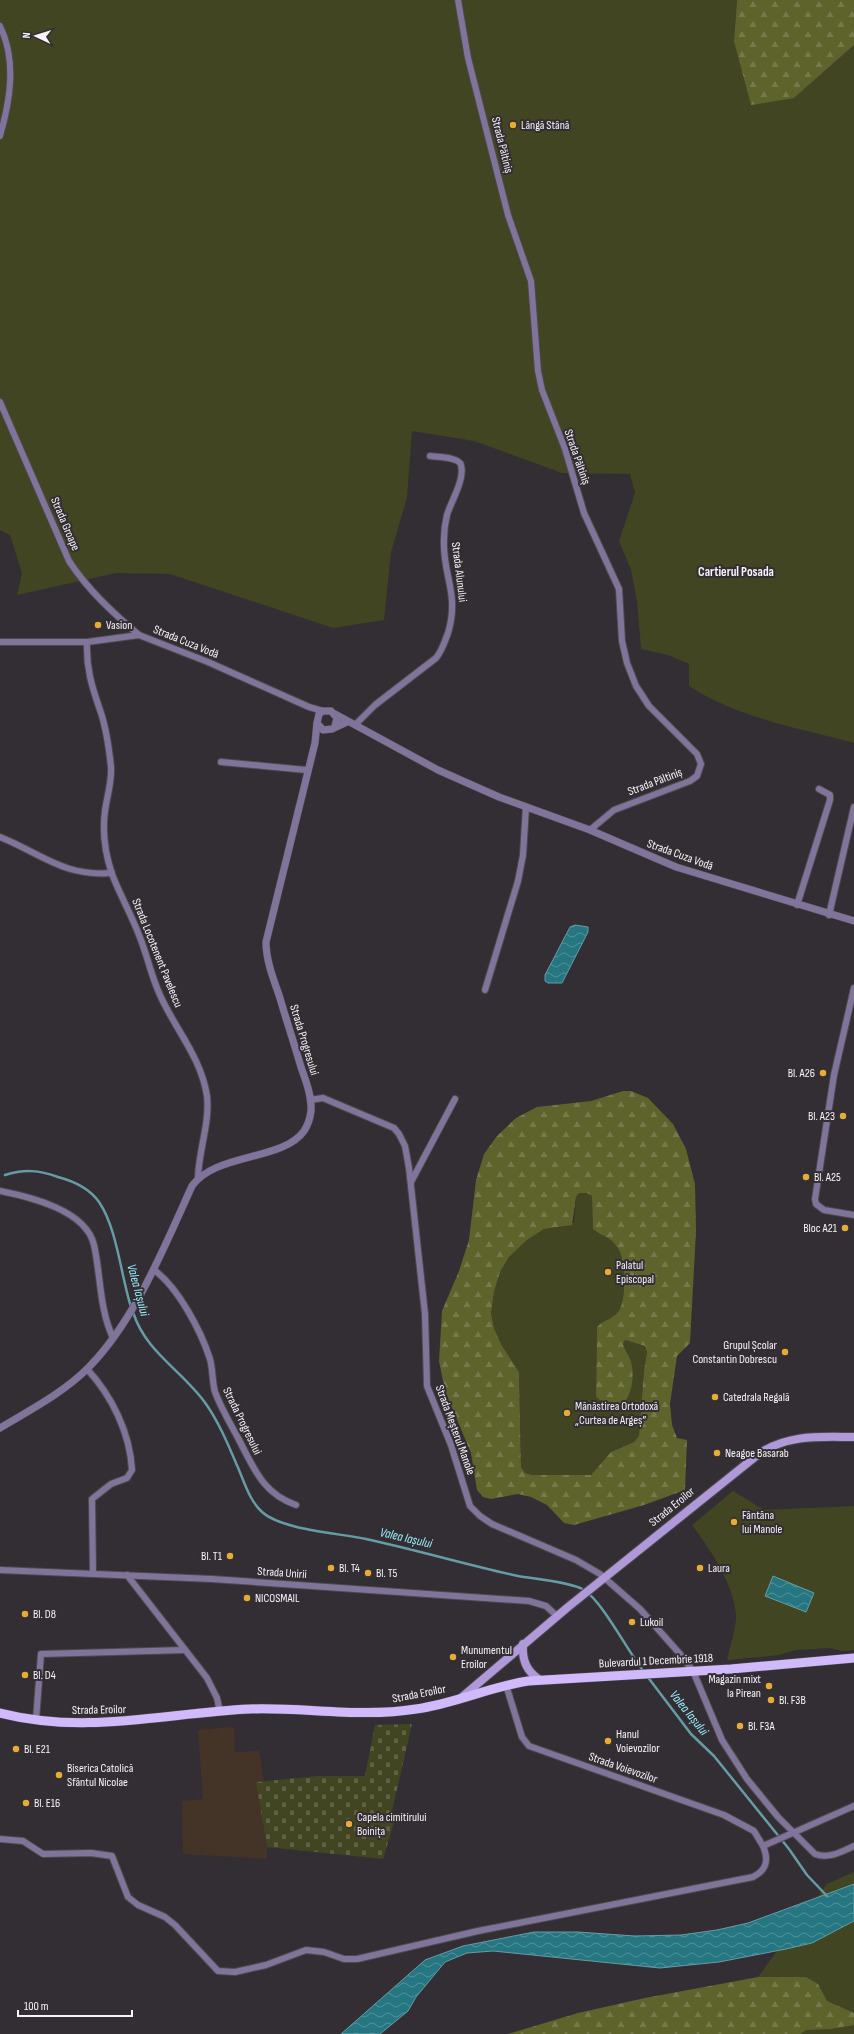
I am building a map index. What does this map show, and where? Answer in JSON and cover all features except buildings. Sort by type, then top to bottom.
[{"type":"main road","name":"Strada Eroilor","points":[[0,1713],[56,1722],[108,1723],[220,1712],[273,1709],[394,1712],[433,1706],[462,1697],[523,1644],[744,1464],[778,1443],[798,1438],[854,1437]]},
{"type":"main road","points":[[523,1644],[523,1659],[526,1667],[532,1675],[540,1680]]},
{"type":"main road","name":"Bulevardul 1 Decembrie 1918","points":[[462,1697],[506,1685],[540,1680],[693,1671],[854,1658]]},
{"type":"street","name":"Strada Păltiniș","points":[[458,0],[468,58],[508,215],[531,281],[538,371],[542,390],[565,449],[584,512],[619,590],[622,641],[627,663],[636,686],[644,700],[697,754],[701,764],[697,776],[690,781],[614,810],[590,830]]},
{"type":"street","points":[[0,26],[5,36],[9,54],[10,82],[0,136]]},
{"type":"street","name":"Strada Groape","points":[[0,402],[70,561],[77,573],[96,596],[139,635]]},
{"type":"street","name":"Strada Alunului","points":[[356,724],[374,705],[436,658],[441,651],[451,621],[453,595],[445,557],[444,528],[447,515],[459,483],[461,464],[457,460],[430,456]]},
{"type":"street","name":"Strada Cuza Vodă","points":[[0,642],[87,642],[139,635],[208,662],[309,707],[323,711]]},
{"type":"street","name":"Strada Locotenent Pavelescu","points":[[87,642],[88,674],[102,718],[110,766],[104,845],[112,873],[140,936],[159,994],[172,1020],[195,1056],[203,1077],[207,1097],[207,1118],[199,1160],[198,1176]]},
{"type":"street","name":"Strada Cuza Vodă","points":[[309,707],[317,721]]},
{"type":"street","points":[[335,726],[335,714],[323,711],[317,721],[320,727],[327,730],[347,722]]},
{"type":"street","name":"Strada Cuza Vodă","points":[[335,714],[347,722],[356,724],[438,770],[476,788],[590,830],[676,867],[829,915],[854,921]]},
{"type":"street","name":"Strada Progresului","points":[[198,1176],[209,1170],[274,1149],[293,1141],[302,1134],[309,1124],[311,1111],[310,1100],[268,958],[266,942],[306,770],[315,742],[317,721]]},
{"type":"street","name":"Strada Progresului","points":[[315,742],[327,730]]},
{"type":"street","points":[[221,762],[306,770]]},
{"type":"street","points":[[798,905],[830,800],[830,795],[820,789]]},
{"type":"street","points":[[485,990],[518,882],[523,855],[526,807]]},
{"type":"street","points":[[829,915],[854,807]]},
{"type":"street","points":[[0,837],[69,870],[95,875],[112,873]]},
{"type":"street","points":[[854,988],[846,1016],[834,1075],[815,1199],[816,1204],[824,1210],[854,1215]]},
{"type":"street","points":[[846,1016],[854,1017]]},
{"type":"street","name":"Strada Meșterul Manole","points":[[310,1100],[323,1098],[394,1128],[399,1134],[404,1146],[411,1183],[424,1314],[427,1386],[451,1445],[470,1506],[480,1516],[492,1524],[576,1560],[606,1577],[640,1609],[693,1671]]},
{"type":"street","points":[[411,1183],[455,1099]]},
{"type":"street","points":[[0,1428],[56,1393],[87,1369],[113,1338],[154,1270],[198,1176]]},
{"type":"street","points":[[0,1191],[44,1203],[84,1225],[94,1246],[98,1280],[107,1326],[113,1338]]},
{"type":"street","name":"Strada Progresului","points":[[154,1270],[172,1286],[184,1306],[210,1360],[218,1398],[253,1467],[263,1482],[274,1494],[284,1501],[296,1505]]},
{"type":"street","points":[[87,1369],[101,1384],[118,1413],[128,1446],[132,1470],[127,1478],[111,1484],[92,1499],[92,1574]]},
{"type":"street","name":"Strada Unirii","points":[[0,1570],[219,1579],[528,1602],[546,1606],[557,1616]]},
{"type":"street","points":[[127,1575],[207,1678],[217,1698],[220,1712]]},
{"type":"street","points":[[36,1720],[41,1654],[185,1650]]},
{"type":"street","points":[[693,1671],[722,1740],[747,1779],[793,1833],[811,1851],[821,1856],[832,1855],[854,1846]]},
{"type":"street","name":"Strada Voievozilor","points":[[506,1685],[522,1737],[529,1746],[724,1815],[754,1831],[763,1846]]},
{"type":"street","points":[[0,1839],[23,1841],[43,1854],[91,1853],[112,1856],[128,1897],[138,1905],[165,1917],[175,1925],[213,1967],[218,1971],[225,1973],[266,1965],[306,1950],[324,1952],[344,1959],[362,1958],[478,1931],[753,1877],[762,1872],[765,1868],[767,1854],[763,1846],[773,1840],[793,1833],[854,1806]]},
{"type":"shaded area","points":[[234,1727],[235,1752],[259,1751],[264,1782],[256,1783],[267,1847],[267,1859],[183,1854],[182,1801],[203,1799],[198,1730]]},
{"type":"green space","points":[[0,0],[737,0],[734,41],[794,98],[854,45],[854,743],[769,721],[728,706],[689,686],[689,664],[668,655],[641,649],[637,601],[631,570],[619,541],[635,493],[630,474],[562,473],[474,441],[412,431],[407,498],[391,552],[384,620],[333,628],[170,574],[116,573],[17,595],[22,573],[10,535],[0,530]]},
{"type":"green space","points":[[737,0],[854,0],[854,45],[794,98],[751,105],[734,41]]},
{"type":"green space","points":[[623,1091],[631,1091],[648,1098],[673,1124],[686,1149],[695,1184],[696,1231],[690,1343],[677,1356],[670,1404],[672,1425],[677,1438],[687,1440],[685,1490],[644,1505],[574,1525],[564,1523],[547,1505],[531,1497],[518,1494],[491,1499],[483,1497],[477,1490],[471,1453],[445,1391],[439,1361],[442,1311],[459,1271],[469,1240],[476,1180],[484,1154],[497,1136],[516,1118],[537,1107],[591,1101]],"holes":[[[579,1193],[587,1193],[592,1196],[593,1229],[614,1243],[620,1252],[624,1269],[624,1289],[621,1306],[613,1317],[597,1327],[596,1396],[601,1401],[623,1404],[631,1389],[633,1376],[632,1364],[623,1344],[625,1340],[645,1346],[647,1352],[639,1436],[634,1442],[611,1452],[591,1475],[532,1475],[525,1473],[521,1467],[519,1372],[501,1344],[494,1328],[491,1313],[494,1292],[500,1272],[509,1257],[527,1240],[544,1229],[572,1225],[576,1197]]]},
{"type":"green space","points":[[579,1193],[587,1193],[592,1196],[593,1229],[614,1243],[620,1252],[624,1270],[624,1290],[621,1306],[615,1315],[597,1327],[596,1389],[623,1404],[630,1392],[630,1359],[623,1344],[625,1340],[645,1346],[647,1352],[639,1436],[634,1442],[611,1452],[591,1475],[532,1475],[525,1473],[521,1467],[519,1372],[501,1344],[494,1328],[491,1313],[494,1292],[500,1272],[509,1257],[527,1240],[544,1229],[567,1226],[574,1222],[576,1197]]},
{"type":"green space","points":[[733,1491],[764,1510],[854,1506],[854,1650],[842,1651],[830,1648],[796,1650],[779,1655],[727,1660],[735,1624],[736,1614],[734,1602],[720,1567],[692,1525]]},
{"type":"green space","points":[[412,1724],[392,1811],[395,1819],[383,1859],[267,1847],[256,1782],[318,1776],[365,1776],[375,1725]]},
{"type":"green space","points":[[854,1872],[854,2034],[769,2034],[758,1977],[827,1884]]},
{"type":"green space","points":[[758,1977],[806,1977],[818,1984],[827,2001],[854,2013],[854,2025],[831,2029],[806,2030],[800,2034],[508,2034],[578,2013],[645,1998]]},
{"type":"water","points":[[575,925],[588,927],[588,932],[562,983],[548,983],[545,981],[545,975],[570,927]]},
{"type":"water","points":[[773,1576],[814,1593],[806,1612],[765,1596]]},
{"type":"water","points":[[854,1884],[854,1921],[812,1943],[719,1962],[660,1968],[493,1951],[467,1953],[445,1962],[416,1997],[408,2011],[380,2034],[341,2034],[425,1960],[463,1946],[534,1932],[578,1932],[635,1936],[681,1935],[717,1930],[748,1923]]},
{"type":"waterway","name":"Valea Iașului","points":[[5,1175],[25,1171],[44,1173],[75,1183],[86,1189],[95,1197],[105,1213],[110,1225],[131,1307]]},
{"type":"waterway","name":"Valea Iașului","points":[[133,1312],[139,1326],[155,1350],[197,1392],[206,1404],[224,1436],[248,1492],[254,1503],[262,1512],[271,1518],[296,1527],[366,1539],[499,1572],[578,1587],[584,1590],[599,1605],[644,1672]]},
{"type":"waterway","name":"Valea Iașului","points":[[647,1676],[691,1734],[714,1756],[789,1849],[807,1875],[827,1896]]},
{"type":"place","name":"Lângă Stână","points":[[513,125]]},
{"type":"place","name":"Vasion","points":[[98,625]]},
{"type":"place","name":"Bl. A26","points":[[823,1073]]},
{"type":"place","name":"Bl. A23","points":[[843,1116]]},
{"type":"place","name":"Bl. A25","points":[[806,1177]]},
{"type":"place","name":"Bloc A21","points":[[845,1228]]},
{"type":"place","name":"Palatul Episcopal","points":[[608,1272]]},
{"type":"place","name":"Grupul Școlar Constantin Dobrescu","points":[[785,1352]]},
{"type":"place","name":"Catedrala Regală","points":[[715,1397]]},
{"type":"place","name":"Mănăstirea Ortodoxă „Curtea de Argeș”","points":[[567,1413]]},
{"type":"place","name":"Neagoe Basarab","points":[[717,1453]]},
{"type":"place","name":"Fântâna lui Manole","points":[[734,1522]]},
{"type":"place","name":"Bl. T1","points":[[230,1556]]},
{"type":"place","name":"Bl. T4","points":[[331,1568]]},
{"type":"place","name":"Laura","points":[[700,1568]]},
{"type":"place","name":"Bl. T5","points":[[368,1573]]},
{"type":"place","name":"NICOSMAIL","points":[[247,1598]]},
{"type":"place","name":"Bl. D8","points":[[25,1614]]},
{"type":"place","name":"Lukoil","points":[[632,1622]]},
{"type":"place","name":"Munumentul Eroilor","points":[[453,1657]]},
{"type":"place","name":"Bl. D4","points":[[25,1675]]},
{"type":"place","name":"Magazin mixt la Pirean","points":[[769,1686]]},
{"type":"place","name":"Bl. F3B","points":[[771,1700]]},
{"type":"place","name":"Bl. F3A","points":[[740,1726]]},
{"type":"place","name":"Hanul Voievozilor","points":[[608,1741]]},
{"type":"place","name":"Bl. E21","points":[[16,1749]]},
{"type":"place","name":"Biserica Catolică Sfântul Nicolae","points":[[59,1775]]},
{"type":"place","name":"Bl. E16","points":[[26,1803]]},
{"type":"place","name":"Capela cimitirului Boinița","points":[[349,1824]]},
{"type":"district","name":"Cartierul Posada","points":[[736,572]]}]
